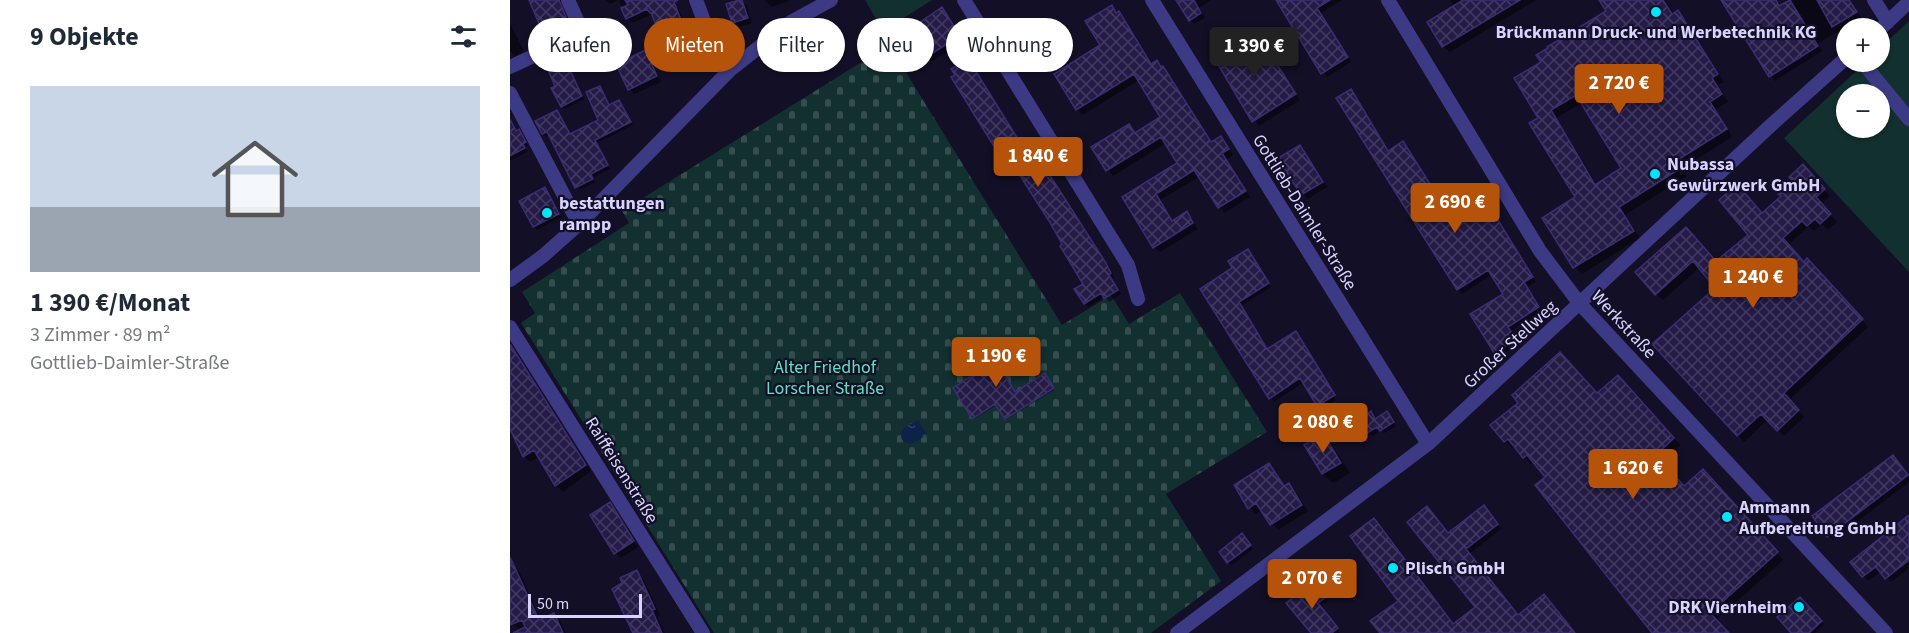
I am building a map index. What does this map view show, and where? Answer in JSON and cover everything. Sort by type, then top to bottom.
[{"type":"street","points":[[510,67],[583,33],[568,0]]},
{"type":"street","points":[[696,0],[703,18]]},
{"type":"street","points":[[745,58],[790,22],[831,0]]},
{"type":"street","points":[[964,0],[1128,265],[1138,299]]},
{"type":"street","name":"Gottlieb-Daimler-Straße","points":[[1152,0],[1428,444]]},
{"type":"street","name":"Werkstraße","points":[[1388,0],[1540,251],[1580,304],[1886,633]]},
{"type":"street","points":[[1874,0],[1881,18]]},
{"type":"street","points":[[1890,20],[1909,2]]},
{"type":"street","name":"Großer Stellweg","points":[[1177,633],[1428,444],[1836,67]]},
{"type":"street","points":[[510,280],[543,256],[579,224],[728,72]]},
{"type":"street","points":[[1870,72],[1909,119]]},
{"type":"street","points":[[510,93],[579,224]]},
{"type":"street","name":"Raiffeisenstraße","points":[[510,327],[703,633]]},
{"type":"green space","points":[[865,0],[932,0],[904,18],[875,18]]},
{"type":"green space","points":[[1909,21],[1909,272],[1784,138],[1836,90],[1836,138],[1890,138],[1890,84],[1842,84],[1855,72],[1890,72],[1890,39]]},
{"type":"green space","name":"Alter Friedhof Lorscher Straße","points":[[857,65],[857,72],[906,72],[1062,325],[1111,295],[1129,324],[1180,293],[1267,432],[1166,494],[1221,581],[1151,633],[714,633],[521,323],[535,313],[522,292],[629,223],[622,211]]},
{"type":"water","points":[[918,420],[927,434],[913,443],[906,443],[901,437],[902,431]]},
{"type":"building","points":[[529,0],[559,0],[566,18],[537,18]]},
{"type":"building","points":[[625,0],[678,0],[674,2],[680,18],[653,18],[647,9],[626,18],[621,8],[628,5]]},
{"type":"building","points":[[742,0],[748,18],[730,18],[726,4]]},
{"type":"building","points":[[1176,0],[1194,0],[1201,13],[1189,21]]},
{"type":"building","points":[[1276,0],[1330,0],[1317,8],[1348,57],[1321,74]]},
{"type":"building","points":[[1463,0],[1520,0],[1442,47],[1427,22]]},
{"type":"building","points":[[1599,0],[1663,0],[1672,14],[1678,10],[1718,74],[1712,78],[1722,94],[1710,102],[1727,129],[1676,161],[1681,168],[1619,207],[1634,231],[1573,268],[1542,218],[1575,197],[1529,123],[1538,118],[1514,78],[1541,62],[1536,55],[1606,11]],"holes":[[[1576,95],[1621,168],[1595,185],[1551,110]]]},
{"type":"building","points":[[1721,0],[1776,0],[1779,6],[1790,0],[1818,46],[1769,77]]},
{"type":"building","points":[[1817,0],[1849,0],[1857,12],[1847,18],[1836,18],[1836,25],[1832,27]]},
{"type":"building","points":[[1112,5],[1116,13],[1119,11],[1151,64],[1157,60],[1161,67],[1163,66],[1211,142],[1221,136],[1229,149],[1222,153],[1246,191],[1218,208],[1194,170],[1156,194],[1172,221],[1187,211],[1193,223],[1153,248],[1122,197],[1177,163],[1161,137],[1106,171],[1091,147],[1129,124],[1135,133],[1160,117],[1134,74],[1076,110],[1054,74],[1073,72],[1073,62],[1100,45],[1085,21]]},
{"type":"building","points":[[942,7],[949,18],[946,18],[946,45],[934,52],[934,18],[926,18]]},
{"type":"building","points":[[1250,34],[1270,67],[1276,63],[1296,94],[1252,122],[1213,56]]},
{"type":"building","points":[[644,51],[644,72],[655,72],[657,76],[628,90],[620,72],[632,72],[632,57]]},
{"type":"building","points":[[549,72],[571,72],[582,96],[561,107],[551,88],[555,86]]},
{"type":"building","points":[[953,72],[976,72],[1039,173],[1046,169],[1106,263],[1111,273],[1109,275],[1118,290],[1104,299],[1101,293],[1084,304],[1074,289],[1083,284],[1060,246],[1062,244],[1017,171],[1011,174],[951,77],[955,75]]},
{"type":"building","points":[[600,86],[609,105],[619,100],[631,122],[595,140],[608,165],[591,174],[593,179],[575,188],[547,132],[542,134],[535,121],[557,110],[570,134],[598,120],[586,92]]},
{"type":"building","points":[[1351,89],[1388,151],[1403,141],[1452,219],[1485,199],[1533,277],[1524,282],[1539,307],[1508,327],[1516,339],[1494,353],[1470,314],[1503,294],[1488,270],[1457,290],[1336,98]]},
{"type":"building","points":[[510,119],[516,131],[519,129],[526,142],[523,144],[525,148],[510,156]]},
{"type":"building","points":[[1300,145],[1323,182],[1301,195],[1278,158]]},
{"type":"building","points":[[1803,164],[1825,189],[1816,197],[1831,214],[1820,224],[1815,219],[1807,226],[1802,221],[1783,238],[1804,262],[1807,258],[1863,319],[1784,393],[1799,410],[1777,431],[1761,414],[1737,436],[1652,344],[1715,288],[1693,261],[1655,295],[1635,272],[1686,227],[1716,261],[1748,235],[1719,200],[1737,184],[1762,213],[1781,196],[1778,194],[1793,181],[1789,177]],"holes":[[[1769,259],[1786,278],[1754,307],[1737,286]]]},
{"type":"building","points":[[545,187],[559,214],[533,227],[519,201]]},
{"type":"building","points":[[1248,249],[1269,283],[1239,302],[1267,349],[1296,331],[1335,395],[1317,406],[1300,378],[1269,399],[1200,289],[1232,268],[1228,261]]},
{"type":"building","points":[[510,344],[586,465],[555,486],[534,450],[523,457],[510,429]]},
{"type":"building","points":[[986,346],[1015,392],[1045,373],[1054,388],[1005,419],[995,404],[972,419],[953,388],[976,373],[967,358]]},
{"type":"building","points":[[1560,352],[1597,393],[1618,375],[1674,438],[1656,455],[1684,486],[1703,469],[1778,552],[1710,613],[1729,633],[1652,633],[1535,485],[1545,477],[1527,455],[1523,458],[1508,439],[1504,442],[1490,425],[1518,403],[1512,395]]},
{"type":"building","points":[[1371,411],[1375,419],[1387,411],[1394,422],[1380,431],[1377,427],[1367,433],[1358,419]]},
{"type":"building","points":[[1323,433],[1341,463],[1322,474],[1304,445]]},
{"type":"building","points":[[1893,455],[1908,475],[1827,537],[1812,516]]},
{"type":"building","points":[[1269,463],[1284,486],[1289,483],[1302,505],[1270,525],[1256,503],[1248,509],[1234,485]]},
{"type":"building","points":[[610,502],[634,541],[614,554],[590,515]]},
{"type":"building","points":[[1484,505],[1498,524],[1466,549],[1518,615],[1544,594],[1575,633],[1380,633],[1370,621],[1398,601],[1350,536],[1374,518],[1453,624],[1475,607],[1407,522],[1427,506],[1448,533]]},
{"type":"building","points":[[1909,515],[1909,560],[1885,579],[1876,567],[1862,577],[1850,562]]},
{"type":"building","points":[[1242,533],[1251,545],[1227,563],[1219,552]]},
{"type":"building","points":[[510,557],[539,620],[554,613],[563,633],[513,633],[525,627],[522,620],[510,625]]},
{"type":"building","points":[[637,570],[655,609],[652,610],[662,633],[633,633],[612,589],[622,583],[620,578]]},
{"type":"building","points":[[1313,581],[1326,597],[1318,603],[1338,628],[1332,633],[1311,633],[1286,603]]},
{"type":"building","name":"DRK Viernheim","points":[[1800,597],[1822,621],[1809,633],[1791,633],[1777,617]]},
{"type":"place","name":"Brückmann Druck- und Werbetechnik KG","points":[[1656,12]]},
{"type":"place","name":"Nubassa Gewürzwerk GmbH","points":[[1655,174]]},
{"type":"place","name":"bestattungen rampp","points":[[547,213]]},
{"type":"place","name":"Ammann Aufbereitung GmbH","points":[[1727,517]]},
{"type":"place","name":"Plisch GmbH","points":[[1393,568]]},
{"type":"place","name":"DRK Viernheim","points":[[1799,607]]}]
